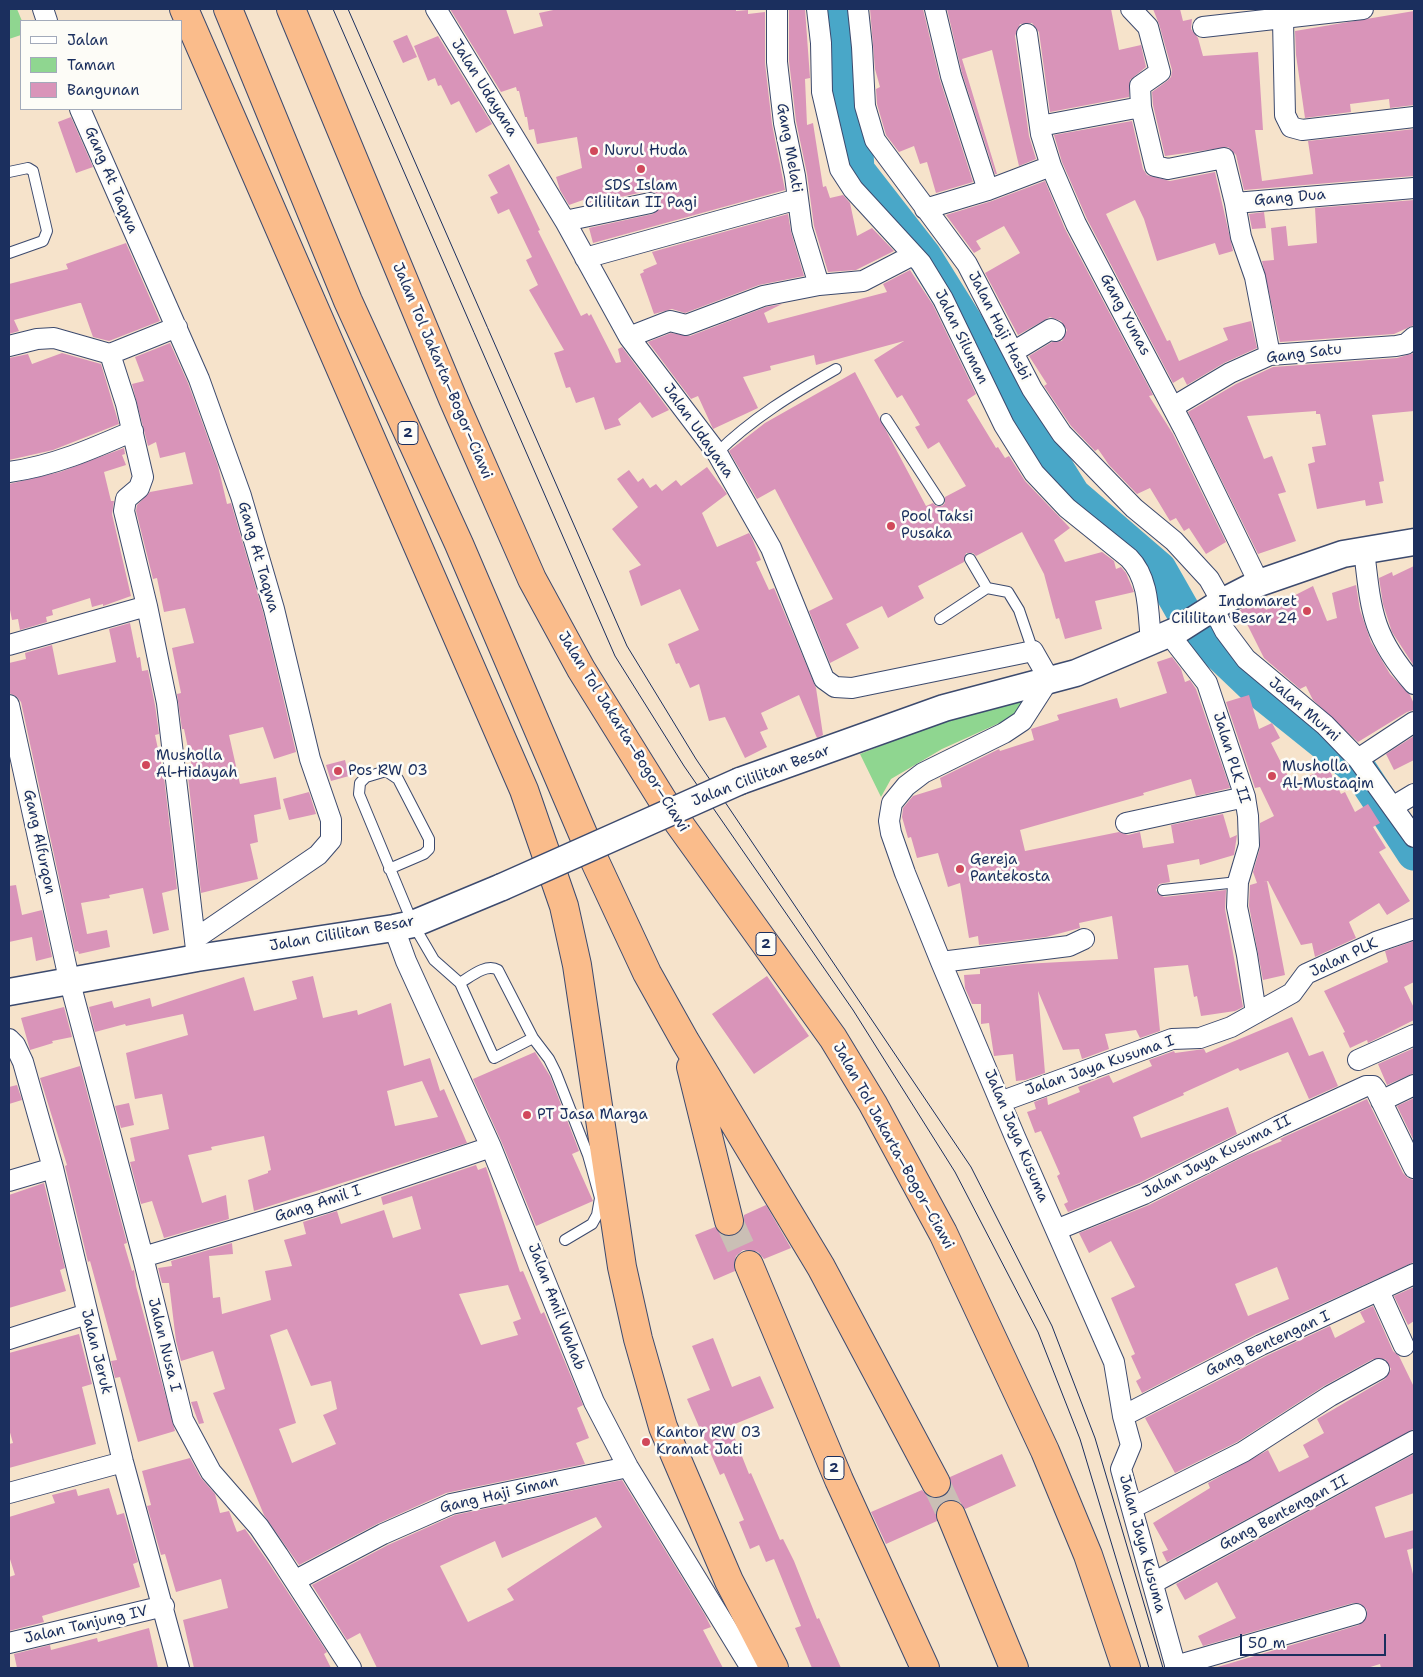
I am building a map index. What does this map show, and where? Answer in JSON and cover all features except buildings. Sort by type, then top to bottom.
[{"type":"highway","points":[[184,9],[527,799],[564,906],[577,965],[622,1267],[640,1347],[664,1427],[728,1581],[774,1668]]},
{"type":"highway","name":"2","points":[[228,9],[348,301],[458,544],[592,855],[647,973],[685,1042],[821,1266],[936,1483]]},
{"type":"highway","name":"Jalan Tol Jakarta–Bogor–Ciawi","points":[[291,9],[452,400],[532,579],[581,669],[665,804],[833,1038],[883,1122],[943,1233],[1045,1450],[1088,1555],[1126,1668]]},
{"type":"highway","name":"2","points":[[685,1042],[729,1221]]},
{"type":"highway","name":"2","points":[[749,1266],[838,1480],[925,1668]]},
{"type":"highway","points":[[951,1515],[1014,1668]]},
{"type":"street","name":"Jalan Udayana","points":[[436,9],[565,221],[629,337],[717,453],[771,548],[824,679],[835,687],[852,688],[1033,651]]},
{"type":"street","name":"Gang Melati","points":[[778,9],[778,70],[784,123],[802,229],[819,285]]},
{"type":"street","name":"Jalan Siluman","points":[[817,9],[821,43],[822,92],[840,169],[853,189],[921,263],[944,299],[1004,425],[1034,474],[1067,508],[1129,558],[1138,568],[1145,590],[1166,635]]},
{"type":"street","name":"Jalan Haji Hasbi","points":[[858,9],[865,106],[875,140],[967,264],[1032,389],[1062,434],[1134,508],[1174,541],[1209,579],[1214,607]]},
{"type":"street","points":[[935,9],[951,76],[988,190]]},
{"type":"street","points":[[1040,126],[1141,107],[1140,86],[1160,72],[1148,27],[1132,9]]},
{"type":"street","points":[[1203,27],[1282,20],[1363,9]]},
{"type":"street","points":[[1282,20],[1285,114],[1292,126],[1302,130],[1414,116]]},
{"type":"street","name":"Gang Yumas","points":[[1027,34],[1040,126],[1051,166],[1076,224],[1173,408],[1259,583]]},
{"type":"street","name":"Gang Dua","points":[[1141,107],[1153,164],[1168,170],[1224,158],[1235,203],[1414,188]]},
{"type":"street","name":"Gang At Taqwa","points":[[80,110],[199,378],[241,496],[274,609],[310,759],[325,799],[333,828],[331,840],[318,855],[196,948]]},
{"type":"street","points":[[925,209],[988,190],[1051,166]]},
{"type":"street","points":[[585,258],[798,199]]},
{"type":"street","points":[[565,221],[650,203]]},
{"type":"street","points":[[1235,203],[1242,237],[1255,277],[1270,355]]},
{"type":"street","points":[[629,337],[670,321],[686,325],[763,296],[819,285],[862,281],[913,255]]},
{"type":"street","points":[[9,346],[38,339],[54,338],[110,354],[177,327]]},
{"type":"street","points":[[1014,352],[1051,328],[1055,331]]},
{"type":"street","name":"Gang Satu","points":[[1173,408],[1230,374],[1270,355],[1396,346],[1406,344],[1414,337]]},
{"type":"street","points":[[110,354],[133,431],[143,477],[139,488],[126,500],[124,510],[148,606],[167,703],[196,948]]},
{"type":"street","points":[[9,472],[44,466],[86,452],[133,431]]},
{"type":"street","name":"Jalan Cililitan Besar","points":[[9,992],[69,980],[196,948],[403,926],[502,887],[740,781],[935,711],[1076,672],[1166,635],[1259,583],[1342,554],[1414,542]]},
{"type":"street","points":[[1364,550],[1370,605],[1378,633],[1414,683]]},
{"type":"street","points":[[9,645],[148,606]]},
{"type":"street","name":"Jalan Murni","points":[[1214,607],[1225,631],[1246,659],[1325,726],[1358,759],[1394,806],[1414,837]]},
{"type":"street","name":"Jalan PLK II","points":[[1166,635],[1207,683],[1245,797],[1249,845],[1238,882],[1237,907],[1256,1013]]},
{"type":"street","points":[[1033,651],[1049,679]]},
{"type":"street","name":"Jalan Jaya Kusuma","points":[[1049,679],[1022,721],[1004,733],[922,773],[900,792],[889,810],[891,833],[941,962],[1000,1102],[1114,1362],[1123,1416],[1131,1445],[1121,1469],[1175,1667]]},
{"type":"street","name":"Gang Alfurqon","points":[[9,705],[69,980]]},
{"type":"street","points":[[1358,759],[1414,722]]},
{"type":"street","points":[[1394,806],[1414,794]]},
{"type":"street","points":[[1126,823],[1245,797]]},
{"type":"street","name":"Jalan Amil Wahab","points":[[403,926],[406,961],[491,1146],[594,1402],[628,1467],[751,1668]]},
{"type":"street","name":"Jalan PLK","points":[[1256,1013],[1292,993],[1306,974],[1376,942],[1414,929]]},
{"type":"street","points":[[941,962],[1068,946],[1084,939]]},
{"type":"street","name":"Jalan Nusa I","points":[[69,980],[143,1258],[178,1401],[192,1440],[211,1472],[259,1527],[296,1580],[351,1668]]},
{"type":"street","name":"Jalan Jaya Kusuma I","points":[[1000,1102],[1172,1039],[1200,1038],[1230,1027],[1256,1013]]},
{"type":"street","points":[[1358,1060],[1414,1035]]},
{"type":"street","name":"Jalan Jeruk","points":[[9,1039],[15,1045],[23,1062],[53,1168],[123,1462],[164,1606],[179,1668]]},
{"type":"street","points":[[1414,1085],[1379,1095],[1414,1168]]},
{"type":"street","name":"Jalan Jaya Kusuma II","points":[[1056,1230],[1144,1194],[1363,1086],[1373,1086],[1379,1095]]},
{"type":"street","name":"Gang Amil I","points":[[143,1258],[324,1203],[491,1146]]},
{"type":"street","points":[[9,1181],[53,1168]]},
{"type":"street","name":"Gang Bentengan I","points":[[1123,1416],[1261,1345],[1414,1274]]},
{"type":"street","points":[[1379,1291],[1404,1346]]},
{"type":"street","points":[[9,1339],[87,1314]]},
{"type":"street","points":[[1132,1508],[1243,1452],[1330,1396],[1379,1369]]},
{"type":"street","name":"Gang Bentengan II","points":[[1153,1583],[1414,1441]]},
{"type":"street","points":[[9,1493],[123,1462]]},
{"type":"street","name":"Gang Haji Siman","points":[[296,1580],[383,1534],[451,1504],[628,1467]]},
{"type":"street","name":"Jalan Tanjung IV","points":[[9,1644],[164,1606]]},
{"type":"street","points":[[1175,1667],[1356,1614]]},
{"type":"lane","points":[[9,172],[28,168],[33,171],[47,231],[43,241],[9,252]]},
{"type":"lane","points":[[717,453],[728,441],[790,395],[836,369]]},
{"type":"lane","points":[[886,419],[939,500]]},
{"type":"lane","points":[[970,559],[987,588]]},
{"type":"lane","points":[[940,619],[987,588],[1008,592],[1019,610],[1033,651]]},
{"type":"lane","points":[[389,869],[424,854],[429,849],[429,839],[398,779],[386,771],[366,777],[360,783],[359,794],[389,869],[403,926],[434,960],[460,983],[494,1058],[533,1038]]},
{"type":"lane","points":[[1163,890],[1238,882]]},
{"type":"lane","points":[[460,983],[487,968],[493,967],[498,970],[533,1038],[550,1059],[556,1073],[588,1155],[600,1198],[597,1215],[592,1224],[565,1240]]},
{"type":"green space","points":[[9,9],[17,9],[22,20],[20,20],[20,35],[9,39]]},
{"type":"green space","points":[[1036,685],[1017,715],[942,749],[891,779],[881,797],[860,754]]},
{"type":"waterway","points":[[830,9],[853,103],[857,170],[924,256],[1073,495],[1159,569],[1192,627],[1255,687],[1361,772],[1414,853]]},
{"type":"tunnel","points":[[729,1221],[749,1265]]},
{"type":"tunnel","points":[[936,1483],[951,1515]]},
{"type":"tram line","points":[[333,9],[615,656],[684,766],[853,1010],[955,1172],[1038,1332],[1080,1439],[1149,1668]]},
{"type":"tram line","points":[[348,9],[627,646],[696,759],[971,1167],[1052,1326],[1095,1438],[1163,1668]]},
{"type":"place","name":"Nurul Huda","points":[[594,151]]},
{"type":"place","name":"SDS Islam Cililitan II Pagi","points":[[641,169]]},
{"type":"place","name":"Pool Taksi Pusaka","points":[[891,526]]},
{"type":"place","name":"Indomaret Cililitan Besar 24","points":[[1307,611]]},
{"type":"place","name":"Musholla Al-Hidayah","points":[[146,765]]},
{"type":"place","name":"Pos RW 03","points":[[338,771]]},
{"type":"place","name":"Musholla Al-Mustaqim","points":[[1272,776]]},
{"type":"place","name":"Gereja Pantekosta","points":[[960,869]]},
{"type":"place","name":"PT Jasa Marga","points":[[527,1115]]},
{"type":"place","name":"Kantor RW 03 Kramat Jati","points":[[646,1442]]}]
